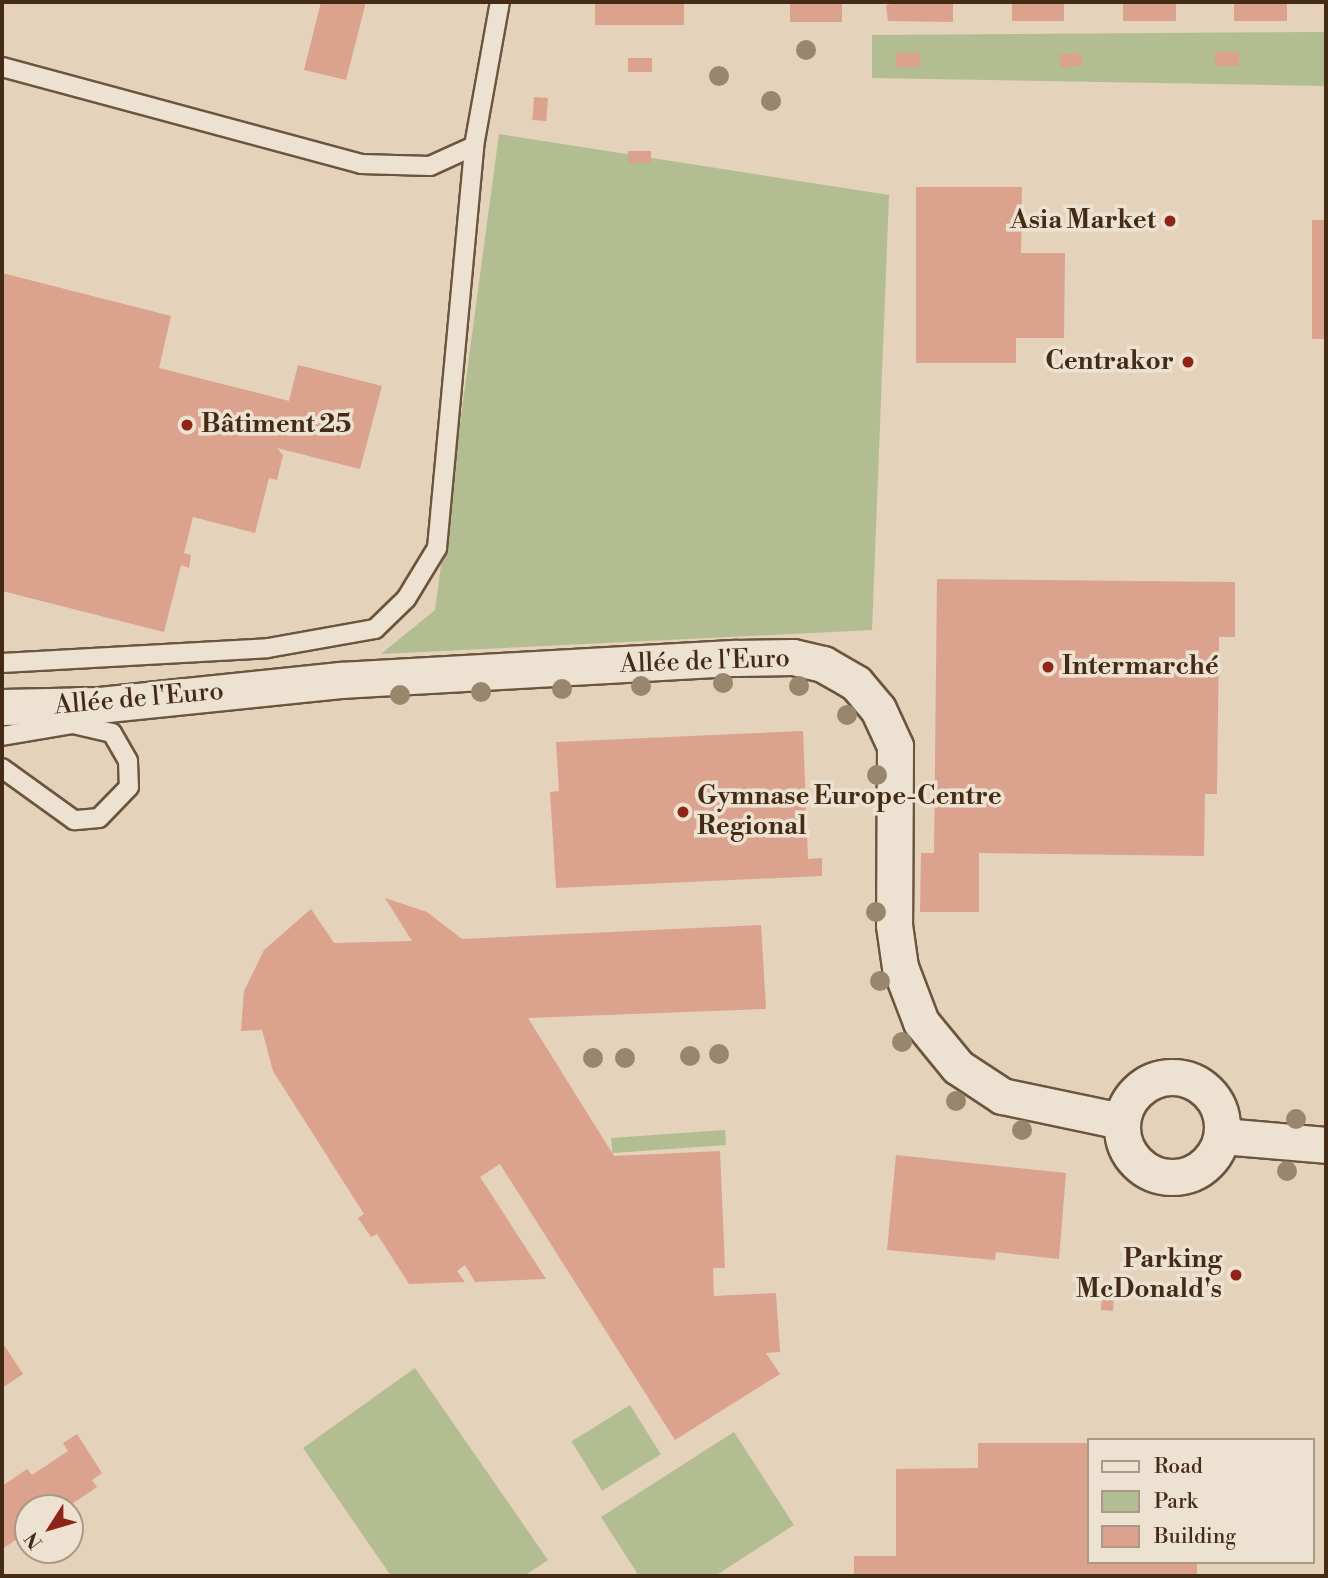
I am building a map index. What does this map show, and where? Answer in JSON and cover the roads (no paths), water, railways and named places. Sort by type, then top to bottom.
[{"type":"street","name":"Allée de l'Euro","points":[[2,707],[99,705],[340,680],[709,660],[793,657],[823,664],[861,689],[888,726],[895,746],[894,925],[900,967],[921,1022],[958,1067],[1002,1096],[1121,1121]]},
{"type":"street","points":[[1173,1076],[1205,1089],[1216,1102],[1222,1136],[1206,1165],[1175,1178],[1158,1176],[1134,1161],[1122,1136],[1121,1121],[1125,1106],[1145,1084],[1173,1076]]},
{"type":"street","points":[[1222,1136],[1326,1145]]},
{"type":"lane","points":[[2,663],[268,648],[375,629],[407,599],[437,548],[474,145],[500,2]]},
{"type":"lane","points":[[2,67],[361,164],[430,166],[474,145]]},
{"type":"lane","points":[[2,736],[74,724],[112,733],[128,761],[129,787],[100,818],[74,820],[2,768]]},
{"type":"place","name":"Asia Market","points":[[1170,221]]},
{"type":"place","name":"Centrakor","points":[[1188,362]]},
{"type":"place","name":"Bâtiment 25","points":[[187,425]]},
{"type":"place","name":"Intermarché","points":[[1048,667]]},
{"type":"place","name":"Gymnase Europe-Centre Regional","points":[[683,812]]},
{"type":"place","name":"Parking McDonald's","points":[[1236,1275]]}]
